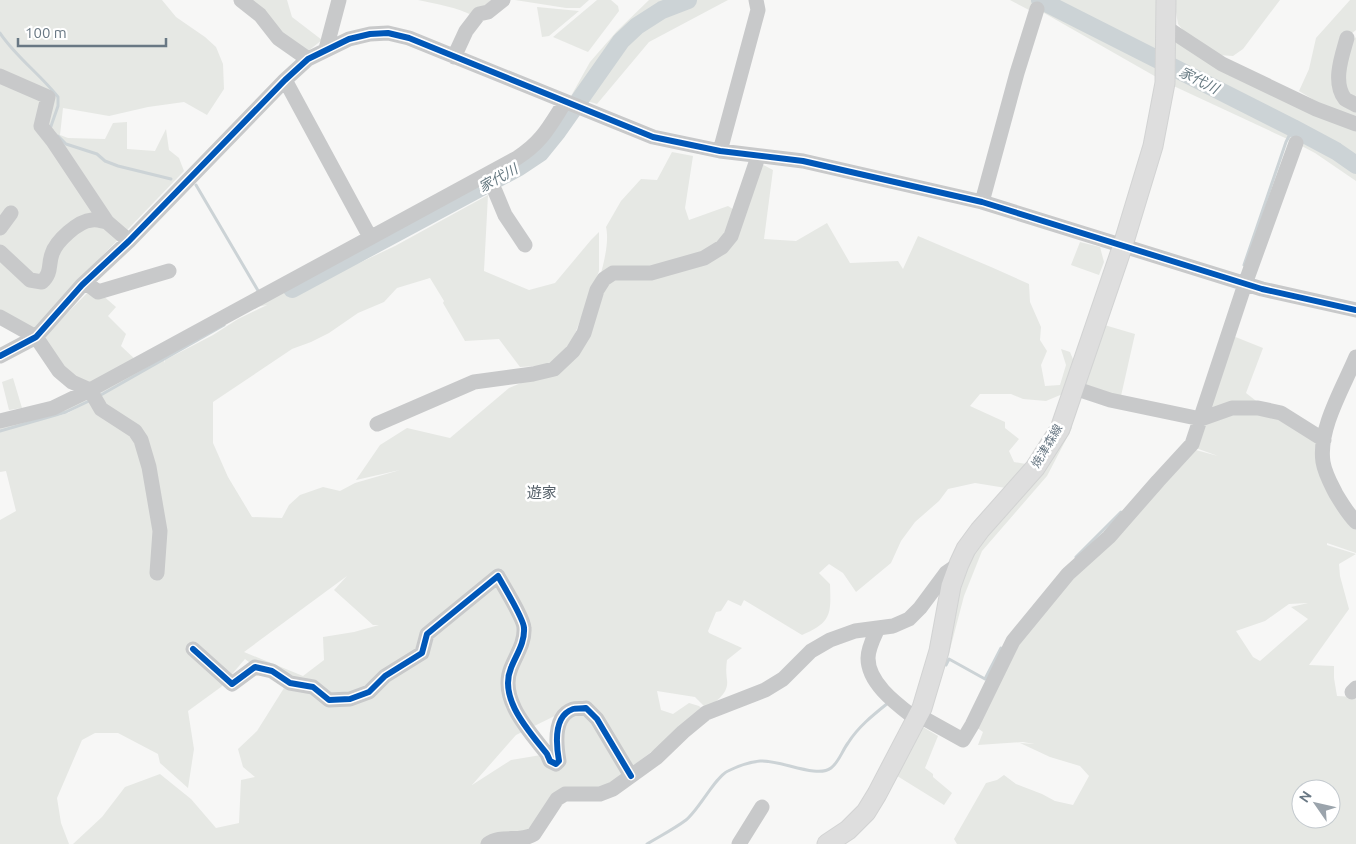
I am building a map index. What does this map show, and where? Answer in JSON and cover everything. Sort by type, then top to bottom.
[{"type":"main road","name":"焼津森線","points":[[827,844],[848,830],[866,812],[922,708],[934,668],[951,586],[958,564],[966,549],[980,530],[1035,468],[1060,428],[1123,245],[1153,146],[1165,83],[1166,0]]},
{"type":"street","points":[[241,0],[260,15],[278,38],[308,59]]},
{"type":"street","points":[[326,49],[339,0]]},
{"type":"street","points":[[454,57],[466,31],[479,14],[488,12],[503,0]]},
{"type":"street","points":[[720,151],[758,10],[756,0]]},
{"type":"street","points":[[982,202],[1017,73],[1037,10]]},
{"type":"street","points":[[1167,28],[1222,64],[1316,109],[1356,124]]},
{"type":"street","points":[[0,356],[36,337],[86,282],[129,241],[285,80],[308,59],[350,39],[370,34],[388,34],[409,38],[653,137],[720,151],[803,161],[982,202],[1245,284],[1356,310]]},
{"type":"street","points":[[1346,38],[1338,74],[1341,89],[1346,99],[1356,105]]},
{"type":"street","points":[[0,76],[48,97],[42,126],[107,222],[129,241]]},
{"type":"street","points":[[285,80],[370,237]]},
{"type":"street","points":[[0,421],[54,408],[94,395],[260,297],[533,148],[565,102]]},
{"type":"street","points":[[878,628],[868,659],[877,682],[890,699],[917,717],[963,740],[1013,640],[1068,574],[1109,537],[1192,444],[1195,417],[1296,143]]},
{"type":"street","points":[[377,424],[474,382],[533,374],[554,368],[573,351],[584,333],[597,290],[604,279],[613,273],[651,273],[704,258],[722,247],[732,236],[758,157]]},
{"type":"street","points":[[495,192],[505,215],[525,244]]},
{"type":"street","points":[[0,228],[11,213]]},
{"type":"street","points":[[0,252],[30,280],[42,282],[48,276],[52,254],[58,241],[82,222],[92,220],[107,222]]},
{"type":"street","points":[[86,282],[98,292],[169,270]]},
{"type":"street","points":[[0,317],[36,337],[58,371],[94,395],[101,409],[135,431],[141,440],[149,467],[160,531],[158,574]]},
{"type":"street","points":[[1356,358],[1328,421],[1324,440],[1323,462],[1328,478],[1345,509],[1356,522]]},
{"type":"street","points":[[1074,388],[1110,400],[1195,417],[1232,408],[1258,408],[1282,413],[1324,440]]},
{"type":"street","points":[[488,844],[493,840],[529,837],[534,834],[557,799],[565,794],[600,794],[613,789],[656,758],[706,713],[765,690],[783,679],[811,652],[830,640],[855,631],[893,626],[909,619],[920,608],[946,572],[958,564]]},
{"type":"street","points":[[193,649],[232,684],[255,667],[272,671],[290,684],[313,687],[329,700],[350,699],[369,692],[385,676],[422,652],[427,634],[498,576],[524,626],[523,640],[509,671],[508,689],[518,716],[547,754],[550,761],[556,764],[560,761],[558,728],[562,717],[573,709],[586,708],[597,719],[631,776]]},
{"type":"street","points":[[740,844],[762,807]]},
{"type":"shaded area","points":[[0,0],[162,0],[176,17],[216,47],[223,64],[224,89],[207,115],[184,102],[148,107],[109,116],[63,108],[60,135],[68,138],[105,139],[113,123],[127,122],[127,149],[155,151],[166,129],[169,150],[179,158],[184,171],[32,330],[0,310]]},
{"type":"shaded area","points":[[241,0],[287,0],[292,17],[322,40],[303,55]]},
{"type":"shaded area","points":[[418,0],[491,0],[474,16],[439,4]]},
{"type":"shaded area","points":[[515,0],[589,0],[580,8],[566,8]]},
{"type":"shaded area","points":[[597,0],[611,0],[618,6],[619,11],[588,52],[553,37]]},
{"type":"shaded area","points":[[649,0],[728,0],[649,42],[597,104],[571,96],[590,62],[617,31]]},
{"type":"shaded area","points":[[1010,0],[1160,0],[1163,28],[1195,45],[1178,24],[1174,0],[1280,0],[1243,49],[1233,56],[1219,55],[1352,123],[1299,91],[1309,69],[1316,38],[1350,0],[1356,0],[1356,30],[1346,38],[1351,42],[1356,37],[1356,181],[1315,153],[1296,143],[1165,82],[1037,9],[1029,10]]},
{"type":"shaded area","points":[[537,7],[579,11],[549,36],[542,37]]},
{"type":"shaded area","points":[[562,109],[575,118],[542,158],[512,179],[357,264],[395,246],[488,195],[484,271],[529,290],[555,283],[599,232],[599,271],[573,339],[573,351],[602,271],[607,239],[606,227],[621,201],[641,179],[657,180],[672,152],[693,156],[685,208],[689,220],[728,206],[739,213],[756,161],[773,170],[764,239],[796,241],[827,223],[850,263],[898,261],[903,269],[918,236],[1029,284],[1030,302],[1041,327],[1040,340],[1047,351],[1041,365],[1045,386],[1060,385],[1066,365],[1061,349],[1070,352],[1075,364],[1065,393],[1046,401],[1023,399],[1011,394],[980,394],[970,406],[1005,422],[1005,428],[1019,439],[1009,451],[1014,462],[1026,464],[1006,488],[975,483],[948,489],[939,501],[915,522],[901,541],[891,563],[856,592],[843,573],[829,564],[819,573],[830,584],[830,603],[828,616],[819,626],[802,635],[744,600],[741,606],[728,600],[721,611],[716,612],[708,631],[742,648],[727,660],[727,685],[724,693],[707,709],[695,697],[657,691],[661,710],[673,714],[689,703],[699,706],[708,714],[679,731],[601,790],[557,799],[539,827],[486,844],[73,844],[102,817],[125,787],[160,774],[191,799],[216,828],[239,823],[241,780],[255,777],[243,767],[238,749],[257,731],[284,688],[245,659],[221,687],[188,711],[194,749],[188,788],[160,763],[158,754],[118,733],[95,733],[82,740],[57,798],[61,823],[69,844],[0,844],[0,520],[16,511],[6,471],[0,472],[0,422],[90,390],[74,379],[43,338],[93,287],[116,307],[108,316],[126,334],[121,346],[138,362],[533,149]],"holes":[[[430,278],[465,341],[499,339],[520,367],[557,365],[554,369],[509,388],[450,438],[407,428],[380,445],[356,480],[400,470],[355,483],[340,491],[323,487],[300,495],[289,505],[282,518],[252,517],[228,477],[213,443],[213,402],[292,349],[329,333],[358,313],[384,302],[397,288]],[[267,305],[165,360],[164,363],[164,360],[68,413],[58,416],[126,380],[252,308]],[[347,576],[334,590],[373,625],[379,625],[354,632],[323,637],[324,660],[303,676],[244,652]],[[579,704],[558,728],[547,754],[511,760],[472,785],[516,735]]]},
{"type":"shaded area","points":[[1080,242],[1100,247],[1104,262],[1099,275],[1071,265]]},
{"type":"shaded area","points":[[1101,324],[1135,334],[1121,396],[1080,387]]},
{"type":"shaded area","points":[[1233,336],[1263,348],[1246,393],[1260,404],[1208,408]]},
{"type":"shaded area","points":[[13,378],[22,408],[9,410],[2,382]]},
{"type":"shaded area","points":[[1235,408],[1263,409],[1322,439],[1344,515],[1356,522],[1356,553],[1327,543],[1327,545],[1356,554],[1339,564],[1340,576],[1349,609],[1309,665],[1334,666],[1337,696],[1355,697],[1356,700],[1356,844],[957,844],[954,839],[986,783],[997,780],[1004,775],[1016,784],[1055,801],[1073,805],[1089,776],[1080,766],[1050,757],[1020,743],[1034,744],[1023,742],[978,745],[983,732],[976,727],[1012,655],[1039,616],[1192,449],[1218,456],[1193,447],[1203,422]],"holes":[[[1308,603],[1291,607],[1308,619],[1260,661],[1253,657],[1236,631],[1265,621],[1289,604]]]},
{"type":"shaded area","points":[[1071,416],[1072,428],[1047,476],[982,551],[964,596],[948,657],[940,663],[957,582],[970,553]]},
{"type":"shaded area","points":[[918,724],[938,736],[925,768],[952,793],[944,805],[894,774]]},
{"type":"waterway","name":"家代川","points":[[292,289],[519,167],[540,153],[621,41],[637,26],[662,10],[688,0]]},
{"type":"waterway","name":"家代川","points":[[1040,0],[1293,128],[1336,151],[1356,165]]},
{"type":"waterway","points":[[0,33],[13,50],[58,97],[58,106],[50,129],[52,130]]},
{"type":"waterway","points":[[1244,265],[1286,142],[1293,128]]},
{"type":"waterway","points":[[58,136],[66,144],[97,154],[105,161],[118,166],[171,179]]},
{"type":"waterway","points":[[196,185],[260,294]]},
{"type":"waterway","points":[[99,396],[224,325]]},
{"type":"waterway","points":[[0,431],[66,412],[91,400]]},
{"type":"waterway","points":[[1076,557],[1121,512]]},
{"type":"waterway","points":[[946,665],[949,659],[985,679],[1001,648]]},
{"type":"waterway","points":[[647,844],[686,820],[723,774],[736,767],[748,763],[768,761],[807,770],[825,771],[831,768],[856,732],[888,703]]},
{"type":"cycle path","points":[[0,356],[36,337],[82,285],[129,241],[285,80],[308,59],[349,39],[370,34],[388,33],[409,38],[653,137],[720,151],[803,161],[982,202],[1262,289],[1356,310]]},
{"type":"cycle path","points":[[193,649],[232,684],[255,667],[272,671],[290,683],[313,687],[329,700],[350,699],[369,692],[385,676],[422,653],[427,634],[498,576],[517,610],[524,628],[522,644],[511,668],[508,680],[512,703],[525,725],[547,754],[550,761],[556,764],[559,761],[557,731],[562,718],[573,709],[586,708],[597,719],[631,776]]},
{"type":"district","name":"遊家","points":[[542,493]]}]
